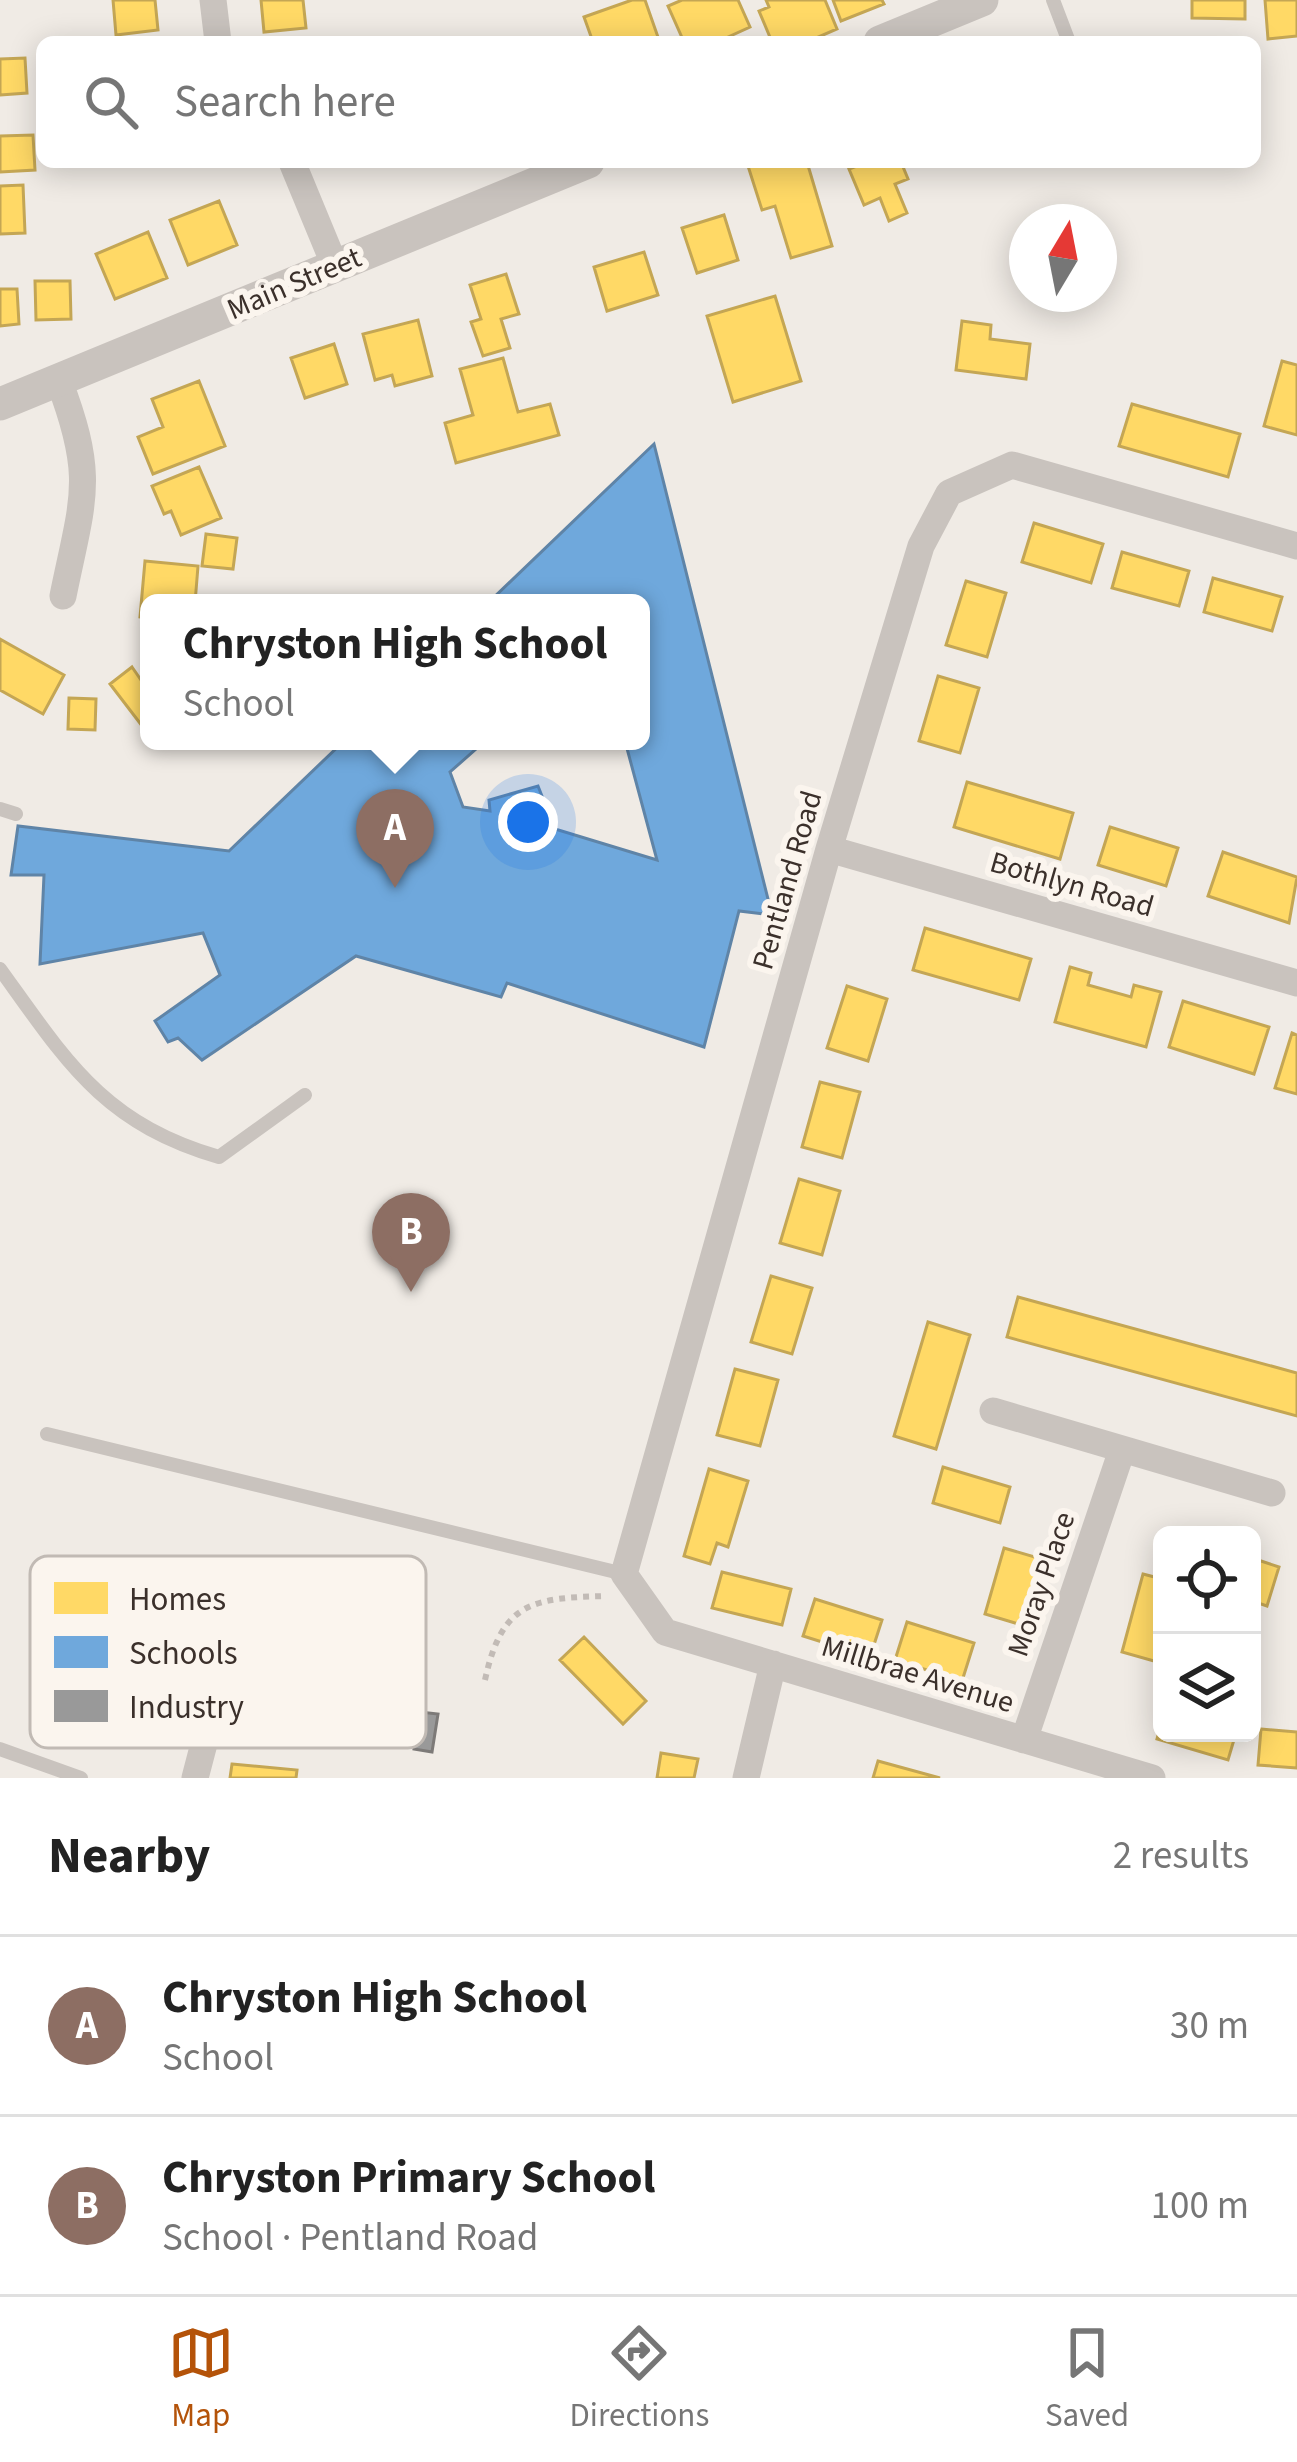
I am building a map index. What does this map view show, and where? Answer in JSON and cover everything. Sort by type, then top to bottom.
[{"type":"street","points":[[213,0],[217,36]]},
{"type":"street","points":[[895,36],[982,0]]},
{"type":"street","points":[[294,168],[335,266]]},
{"type":"street","name":"Main Street","points":[[0,404],[573,168]]},
{"type":"street","points":[[59,381],[80,438],[87,483],[63,596]]},
{"type":"street","name":"Pentland Road","points":[[632,1584],[829,849],[921,545],[950,493],[1012,465],[1297,546]]},
{"type":"street","name":"Bothlyn Road","points":[[829,849],[1297,983]]},
{"type":"street","points":[[993,1412],[1272,1493]]},
{"type":"street","name":"Moray Place","points":[[1024,1740],[1122,1450]]},
{"type":"street","name":"Millbrae Avenue","points":[[632,1584],[665,1632],[1152,1778]]},
{"type":"street","points":[[746,1778],[773,1664]]},
{"type":"street","points":[[195,1778],[203,1748]]},
{"type":"lane","points":[[1053,0],[1067,36]]},
{"type":"lane","points":[[0,809],[16,814]]},
{"type":"lane","points":[[0,969],[78,1078],[151,1133],[219,1157],[305,1095]]},
{"type":"lane","points":[[46,1434],[632,1584]]},
{"type":"lane","points":[[0,1749],[81,1778]]},
{"type":"path","points":[[485,1680],[493,1642],[526,1605],[632,1584]]},
{"type":"building: Homes","points":[[113,0],[155,0],[158,30],[116,35]]},
{"type":"building: Homes","points":[[261,0],[303,0],[306,28],[264,32]]},
{"type":"building: Homes","points":[[645,0],[658,36],[591,36],[584,17]]},
{"type":"building: Homes","points":[[682,0],[738,0],[750,27],[730,36],[681,36],[668,6]]},
{"type":"building: Homes","points":[[766,0],[825,0],[837,29],[821,36],[769,36],[759,11],[769,7]]},
{"type":"building: Homes","points":[[833,0],[882,0],[884,4],[841,21]]},
{"type":"building: Homes","points":[[1192,0],[1245,0],[1245,19],[1192,18]]},
{"type":"building: Homes","points":[[1265,0],[1297,0],[1297,36],[1268,39]]},
{"type":"building: Homes","points":[[25,58],[27,93],[0,95],[0,59]]},
{"type":"building: Homes","points":[[33,135],[35,170],[0,172],[0,136]]},
{"type":"building: Homes","points":[[749,168],[809,168],[832,246],[791,258],[775,206],[762,210]]},
{"type":"building: Homes","points":[[903,168],[908,179],[895,184],[907,213],[889,221],[880,198],[864,205],[849,169]]},
{"type":"building: Homes","points":[[23,185],[25,233],[0,234],[0,186]]},
{"type":"building: Homes","points":[[219,201],[237,245],[188,265],[170,220]]},
{"type":"building: Homes","points":[[724,215],[738,260],[697,273],[682,228]]},
{"type":"building: Homes","points":[[148,232],[167,278],[115,299],[96,254]]},
{"type":"building: Homes","points":[[644,252],[658,295],[607,311],[594,267]]},
{"type":"building: Homes","points":[[506,274],[519,314],[501,319],[510,348],[483,356],[471,322],[481,319],[470,285]]},
{"type":"building: Homes","points":[[35,281],[70,281],[71,319],[36,320]]},
{"type":"building: Homes","points":[[0,289],[17,289],[19,324],[0,326]]},
{"type":"building: Homes","points":[[775,296],[801,381],[733,402],[707,316]]},
{"type":"building: Homes","points":[[418,320],[432,376],[395,386],[392,375],[375,380],[363,334]]},
{"type":"building: Homes","points":[[962,321],[991,325],[990,339],[1030,344],[1026,379],[956,370]]},
{"type":"building: Homes","points":[[334,344],[347,384],[305,398],[291,358]]},
{"type":"building: Homes","points":[[503,358],[518,412],[550,404],[559,435],[456,463],[445,423],[473,415],[460,369]]},
{"type":"building: Homes","points":[[1282,361],[1297,365],[1297,435],[1264,426]]},
{"type":"building: Homes","points":[[199,381],[225,446],[153,474],[138,437],[163,427],[152,399]]},
{"type":"building: Homes","points":[[1132,404],[1240,434],[1228,477],[1119,446]]},
{"type":"building: Homes","points":[[199,467],[221,518],[181,535],[171,511],[164,514],[152,486]]},
{"type":"building: Homes","points":[[1034,523],[1103,544],[1091,583],[1022,562]]},
{"type":"building: Homes","points":[[206,534],[237,538],[233,569],[202,566]]},
{"type":"building: Homes","points":[[1122,552],[1189,571],[1179,606],[1112,588]]},
{"type":"building: Homes","points":[[145,561],[198,566],[196,594],[142,594]]},
{"type":"building: Homes","points":[[1213,578],[1282,597],[1272,631],[1204,612]]},
{"type":"building: Homes","points":[[966,581],[1006,593],[987,657],[946,645]]},
{"type":"building: Homes","points":[[0,639],[64,675],[43,714],[0,690]]},
{"type":"building: Homes","points":[[132,667],[140,679],[140,723],[110,684]]},
{"type":"building: Homes","points":[[938,676],[979,688],[960,753],[919,741]]},
{"type":"building: Homes","points":[[69,698],[96,699],[95,730],[68,729]]},
{"type":"building: Homes","points":[[967,782],[1073,813],[1060,859],[954,827]]},
{"type":"building: Homes","points":[[1110,827],[1178,848],[1166,886],[1098,865]]},
{"type":"building: Homes","points":[[1223,852],[1297,877],[1289,923],[1208,896]]},
{"type":"building: Homes","points":[[925,928],[1031,959],[1019,1000],[913,970]]},
{"type":"building: Homes","points":[[1070,967],[1091,973],[1088,985],[1131,997],[1134,985],[1161,992],[1146,1047],[1055,1022]]},
{"type":"building: Homes","points":[[847,986],[887,999],[868,1061],[827,1048]]},
{"type":"building: Homes","points":[[1183,1001],[1269,1027],[1254,1074],[1169,1047]]},
{"type":"building: Homes","points":[[1292,1033],[1297,1035],[1297,1094],[1275,1088]]},
{"type":"building: Homes","points":[[820,1082],[860,1092],[842,1158],[802,1147]]},
{"type":"building: Homes","points":[[799,1179],[840,1191],[822,1255],[780,1243]]},
{"type":"building: Homes","points":[[771,1276],[812,1288],[792,1354],[751,1342]]},
{"type":"building: Homes","points":[[1018,1297],[1297,1373],[1297,1416],[1007,1337]]},
{"type":"building: Homes","points":[[928,1322],[970,1335],[936,1449],[894,1436]]},
{"type":"building: Homes","points":[[735,1369],[778,1380],[760,1446],[717,1435]]},
{"type":"building: Homes","points":[[943,1467],[1010,1487],[1000,1523],[933,1503]]},
{"type":"building: Homes","points":[[709,1469],[748,1481],[728,1547],[717,1543],[710,1564],[684,1556]]},
{"type":"building: Homes","points":[[1004,1548],[1045,1560],[1025,1626],[985,1614]]},
{"type":"building: Homes","points":[[1261,1561],[1279,1567],[1267,1606],[1261,1604]]},
{"type":"building: Homes","points":[[722,1572],[791,1589],[782,1625],[712,1608]]},
{"type":"building: Homes","points":[[1143,1574],[1153,1577],[1153,1661],[1122,1652]]},
{"type":"building: Homes","points":[[815,1599],[882,1620],[870,1657],[803,1636]]},
{"type":"building: Homes","points":[[907,1622],[974,1643],[962,1681],[895,1660]]},
{"type":"building: Homes","points":[[584,1637],[646,1701],[623,1724],[560,1660]]},
{"type":"building: Homes","points":[[1261,1729],[1297,1732],[1297,1768],[1258,1765]]},
{"type":"building: Homes","points":[[1167,1742],[1233,1742],[1228,1760]]},
{"type":"building: Homes","points":[[661,1753],[698,1759],[694,1778],[657,1778]]},
{"type":"building: Homes","points":[[878,1761],[940,1778],[873,1778]]},
{"type":"building: Homes","points":[[232,1764],[297,1770],[296,1778],[230,1778]]},
{"type":"building: Schools","points":[[654,444],[772,915],[739,911],[704,1047],[507,983],[501,997],[356,956],[202,1060],[178,1038],[168,1042],[155,1021],[220,975],[203,933],[40,964],[44,875],[11,875],[18,826],[229,851],[335,750],[475,750],[450,772],[463,807],[490,811],[489,800],[538,786],[555,829],[657,860],[627,750],[650,750],[650,594],[497,594]]},
{"type":"building: Industry","points":[[426,1713],[438,1714],[432,1752],[414,1749],[426,1748]]},
{"type":"place","name":"Chryston High School","points":[[395,888]]},
{"type":"place","name":"Chryston Primary School","points":[[411,1292]]}]
